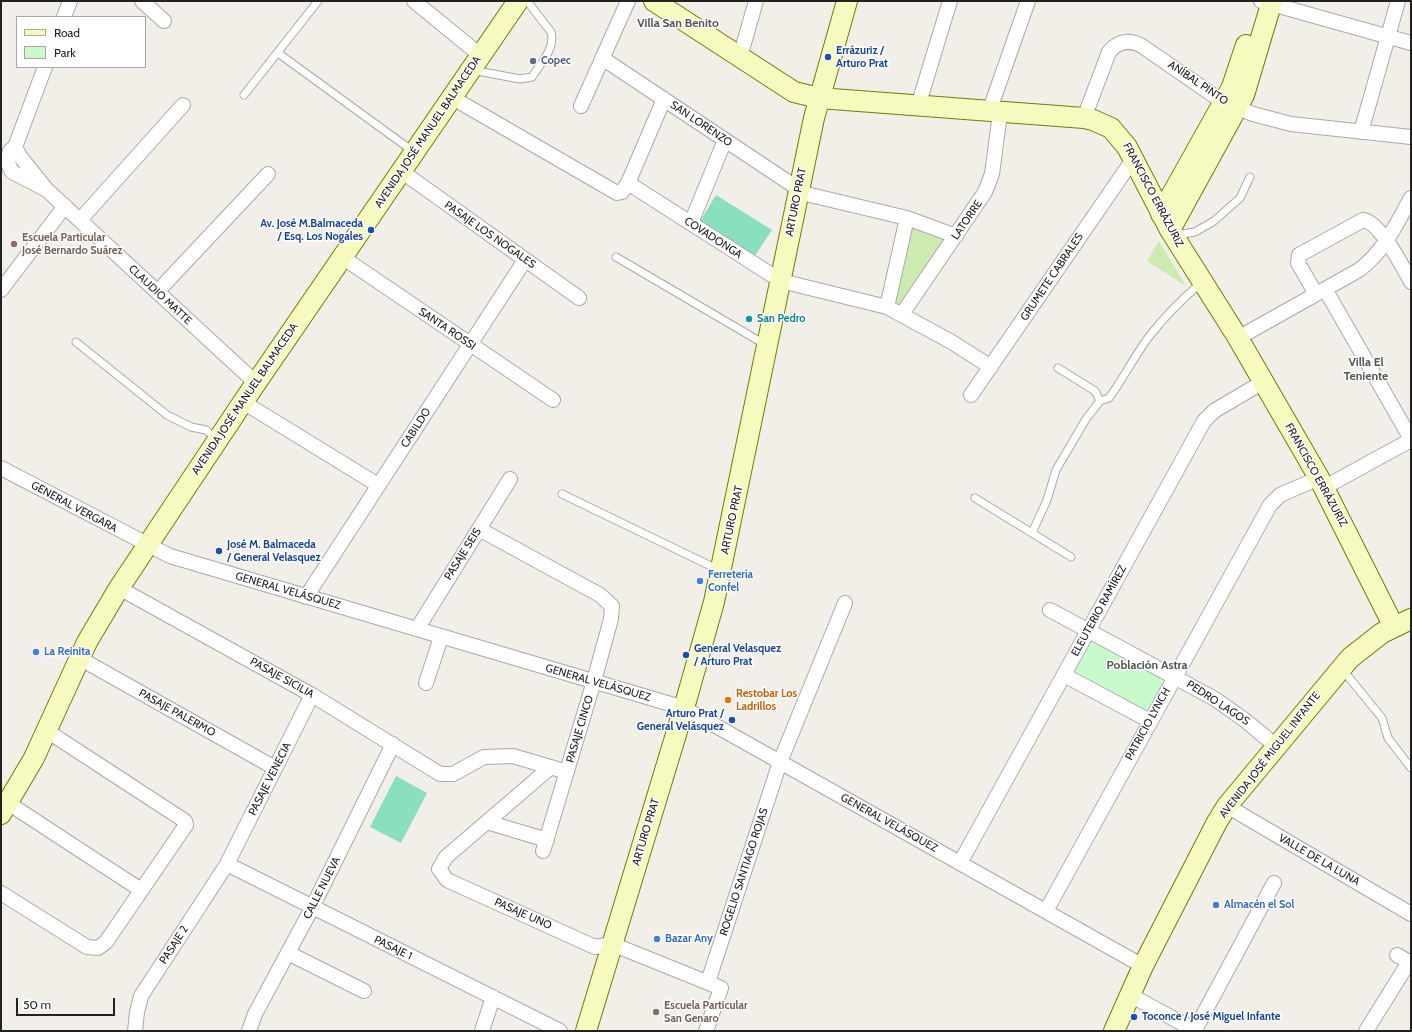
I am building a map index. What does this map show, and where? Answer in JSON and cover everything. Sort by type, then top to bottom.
[{"type":"street","points":[[64,16],[70,1]]},
{"type":"street","points":[[142,1],[164,21]]},
{"type":"street","points":[[414,1],[475,62]]},
{"type":"street","points":[[581,106],[628,1]]},
{"type":"street","name":"FRANCISCO ERRÁZURIZ","points":[[654,1],[794,92],[819,98],[994,113],[1084,118],[1102,123],[1114,131],[1123,140],[1134,158],[1165,222],[1238,338],[1322,483],[1383,605],[1402,623]]},
{"type":"street","points":[[740,56],[756,1]]},
{"type":"street","name":"ARTURO PRAT","points":[[586,1031],[684,708],[721,571],[819,98],[846,1]]},
{"type":"street","points":[[918,106],[950,1]]},
{"type":"street","name":"LATORRE","points":[[902,314],[988,187],[992,174],[994,113],[1028,1]]},
{"type":"street","points":[[1361,132],[1398,1]]},
{"type":"street","name":"AVENIDA JOSÉ MANUEL BALMACEDA","points":[[4,809],[34,758],[79,658],[119,588],[243,402],[475,62],[518,2]]},
{"type":"street","points":[[1165,222],[1230,105],[1250,80],[1266,2],[1411,43]]},
{"type":"street","name":"ANÍBAL PINTO","points":[[1084,118],[1109,52],[1116,45],[1127,41],[1142,46],[1230,105],[1291,124],[1411,137]]},
{"type":"street","name":"SAN LORENZO","points":[[602,58],[799,190],[815,196],[907,218],[956,236]]},
{"type":"street","name":"CLAUDIO MATTE","points":[[45,68],[15,147],[10,151],[7,158],[7,164],[10,170],[23,179],[47,190],[256,383]]},
{"type":"street","points":[[451,97],[617,193],[622,192],[628,183],[664,99]]},
{"type":"street","points":[[80,220],[183,105]]},
{"type":"street","points":[[691,223],[725,140]]},
{"type":"street","name":"GRUMETE CABRALES","points":[[971,395],[1134,158]]},
{"type":"street","name":"PASAJE LOS NOGALES","points":[[401,171],[579,298]]},
{"type":"street","points":[[157,292],[268,174]]},
{"type":"street","name":"COVADONGA","points":[[628,183],[780,281],[887,306],[950,341],[990,367]]},
{"type":"street","points":[[1238,338],[1370,262],[1387,240],[1411,198]]},
{"type":"street","points":[[1,290],[65,206]]},
{"type":"street","points":[[887,306],[907,218]]},
{"type":"street","points":[[1411,282],[1387,240],[1370,223],[1363,220],[1302,253],[1298,257],[1298,263],[1321,291],[1411,440]]},
{"type":"street","name":"SANTA ROSSI","points":[[342,257],[553,400]]},
{"type":"street","name":"CABILDO","points":[[306,596],[525,260]]},
{"type":"street","name":"ELEUTERIO RAMÍREZ","points":[[960,863],[1204,421],[1214,411],[1263,382]]},
{"type":"street","points":[[243,402],[378,485]]},
{"type":"street","name":"PATRICIO LYNCH","points":[[1046,911],[1174,676],[1270,505],[1280,495],[1322,483],[1411,440]]},
{"type":"street","name":"GENERAL VERGARA","points":[[1,468],[147,546]]},
{"type":"street","name":"PASAJE SEIS","points":[[417,629],[510,480]]},
{"type":"street","name":"PASAJE CINCO","points":[[479,529],[600,595],[610,602],[612,606],[611,619],[594,681],[545,845],[487,822]]},
{"type":"street","name":"GENERAL VELÁSQUEZ","points":[[147,546],[170,556],[684,708],[1143,966]]},
{"type":"street","name":"PASAJE SICILIA","points":[[119,588],[312,695],[440,774],[453,774],[484,757],[513,756],[551,767]]},
{"type":"street","name":"ROGELIO SANTIAGO ROJAS","points":[[708,982],[780,762],[846,603]]},
{"type":"street","points":[[1360,648],[1379,616],[1383,605]]},
{"type":"street","name":"PEDRO LAGOS","points":[[1050,610],[1174,676],[1231,709],[1276,746]]},
{"type":"street","name":"AVENIDA JOSÉ MIGUEL INFANTE","points":[[1114,1031],[1143,966],[1217,822],[1227,806],[1341,668],[1360,648],[1402,623]]},
{"type":"street","points":[[426,682],[442,636]]},
{"type":"street","name":"PASAJE PALERMO","points":[[79,658],[275,768]]},
{"type":"street","points":[[1064,675],[1150,721]]},
{"type":"street","name":"PASAJE VENECIA","points":[[227,864],[312,695]]},
{"type":"street","points":[[1,893],[87,947],[98,948],[106,942],[184,829],[185,821],[47,731]]},
{"type":"street","name":"CALLE NUEVA","points":[[250,1031],[255,1014],[312,908],[393,744]]},
{"type":"street","points":[[487,822],[551,767],[567,772]]},
{"type":"street","name":"VALLE DE LA LUNA","points":[[1227,806],[1411,914]]},
{"type":"street","points":[[4,809],[141,890]]},
{"type":"street","name":"PASAJE UNO","points":[[487,822],[446,857],[439,869],[447,880],[595,947],[612,944]]},
{"type":"street","name":"PASAJE 1","points":[[227,864],[312,908],[560,1031]]},
{"type":"street","name":"PASAJE 2","points":[[135,1031],[137,1012],[141,996],[227,864]]},
{"type":"street","points":[[1130,995],[1196,1031],[1274,883]]},
{"type":"street","points":[[612,944],[721,988],[706,1031]]},
{"type":"street","points":[[288,953],[364,991]]},
{"type":"street","points":[[1366,1031],[1409,962],[1397,955]]},
{"type":"street","points":[[482,1031],[493,997]]},
{"type":"lane","points":[[244,95],[318,1]]},
{"type":"lane","points":[[475,62],[520,79],[532,77],[549,50],[553,37],[551,32],[518,2]]},
{"type":"lane","points":[[278,53],[414,152]]},
{"type":"lane","points":[[1165,222],[1183,234],[1189,233],[1214,221],[1240,198],[1250,177]]},
{"type":"lane","points":[[616,257],[767,346]]},
{"type":"lane","points":[[1032,533],[1047,500],[1056,470],[1086,419],[1100,402],[1109,398],[1148,339],[1181,299],[1202,282]]},
{"type":"lane","points":[[76,342],[168,415],[191,427],[206,430],[218,440]]},
{"type":"lane","points":[[1058,368],[1095,391],[1100,402]]},
{"type":"lane","points":[[562,494],[721,571]]},
{"type":"lane","points":[[975,498],[1071,557]]},
{"type":"lane","points":[[1341,668],[1382,718],[1388,738],[1411,768]]},
{"type":"green space","points":[[716,195],[772,230],[754,257],[699,223]]},
{"type":"green space","points":[[911,225],[946,240],[900,306],[894,302]]},
{"type":"green space","points":[[1159,241],[1186,286],[1147,261]]},
{"type":"green space","points":[[1092,638],[1165,679],[1147,711],[1074,671]]},
{"type":"green space","points":[[396,776],[427,793],[401,843],[370,827]]},
{"type":"place","name":"Errázuriz / Arturo Prat","points":[[828,57]]},
{"type":"place","name":"Copec","points":[[533,61]]},
{"type":"place","name":"Av. José M.Balmaceda / Esq. Los Nogales","points":[[371,230]]},
{"type":"place","name":"Escuela Particular José Bernardo Suárez","points":[[14,244]]},
{"type":"place","name":"San Pedro","points":[[749,319]]},
{"type":"place","name":"José M. Balmaceda / General Velasquez","points":[[219,551]]},
{"type":"place","name":"Ferretería Confel","points":[[700,581]]},
{"type":"place","name":"La Reinita","points":[[36,652]]},
{"type":"place","name":"General Velasquez / Arturo Prat","points":[[686,655]]},
{"type":"place","name":"Restobar Los Ladrillos","points":[[728,700]]},
{"type":"place","name":"Arturo Prat / General Velásquez","points":[[732,720]]},
{"type":"place","name":"Almacén el Sol","points":[[1216,905]]},
{"type":"place","name":"Bazar Any","points":[[657,939]]},
{"type":"place","name":"Escuela Particular San Genaro","points":[[656,1012]]},
{"type":"place","name":"Toconce / José Miguel Infante","points":[[1134,1017]]},
{"type":"district","name":"Villa San Benito","points":[[678,23]]},
{"type":"district","name":"Villa El Teniente","points":[[1366,369]]},
{"type":"district","name":"Población Astra","points":[[1147,665]]}]
